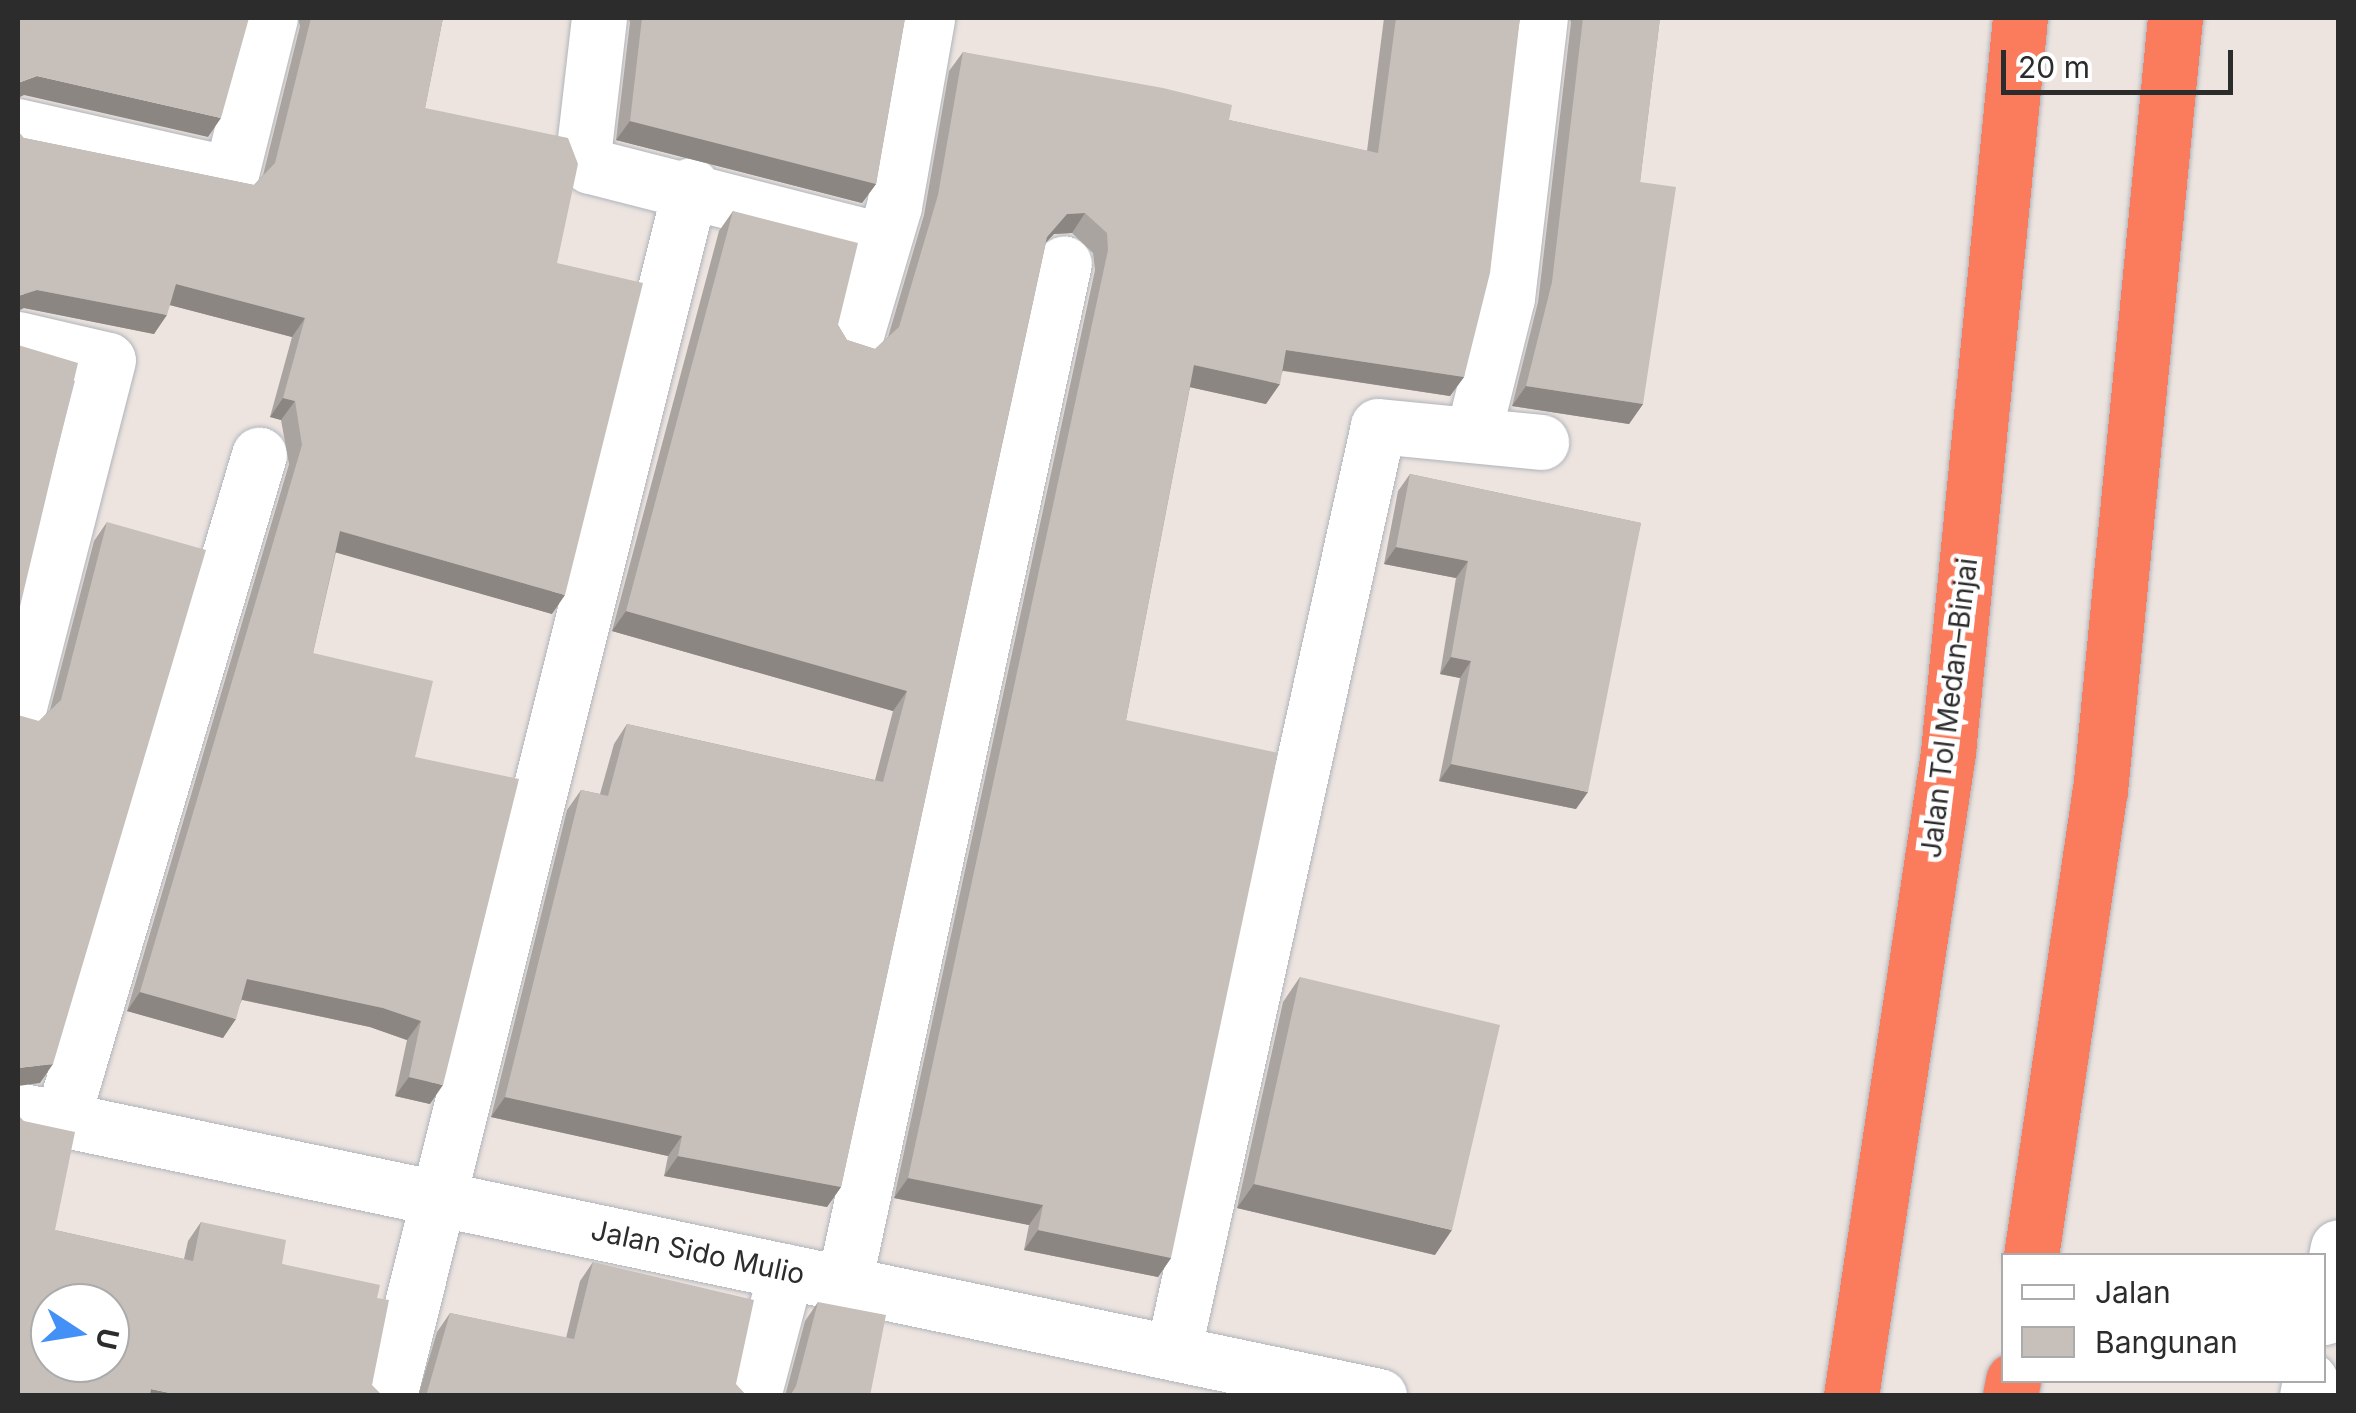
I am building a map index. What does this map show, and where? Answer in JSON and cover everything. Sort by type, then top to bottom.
[{"type":"highway","name":"Jalan Tol Medan–Binjai","points":[[1850,1396],[1948,752],[2020,18]]},
{"type":"highway","points":[[2031,1253],[2100,791],[2175,18]]},
{"type":"street","points":[[18,126],[231,174],[270,18]]},
{"type":"street","points":[[600,18],[586,159],[600,171],[691,185],[881,240]]},
{"type":"street","points":[[855,338],[881,240],[928,18]]},
{"type":"street","points":[[1474,430],[1506,298],[1540,18]]},
{"type":"street","points":[[389,1396],[434,1197],[691,185]]},
{"type":"street","points":[[844,1283],[1064,263]]},
{"type":"street","points":[[18,339],[108,360],[18,710]]},
{"type":"street","points":[[1172,1352],[1378,426],[1474,430],[1541,442]]},
{"type":"street","points":[[40,1115],[259,455]]},
{"type":"street","name":"Jalan Sido Mulio","points":[[40,1115],[1379,1396]]},
{"type":"street","points":[[2326,1307],[2338,1247]]},
{"type":"street","points":[[754,1396],[786,1271]]},
{"type":"building","points":[[18,18],[249,18],[221,118],[37,76],[18,83]]},
{"type":"building","points":[[311,18],[443,18],[425,108],[568,138],[578,164],[557,263],[643,283],[565,595],[340,531],[313,653],[433,681],[415,757],[519,779],[443,1085],[409,1077],[421,1021],[383,1008],[247,979],[236,1019],[140,992],[302,445],[295,401],[283,398],[305,318],[176,284],[167,315],[37,290],[18,296],[18,131],[24,138],[254,185],[275,163]]},
{"type":"building","points":[[642,18],[905,18],[876,184],[630,121]]},
{"type":"building","points":[[1396,18],[1520,18],[1490,273],[1464,377],[1286,350],[1280,384],[1194,365],[1126,720],[1278,753],[1171,1258],[1038,1230],[1043,1205],[908,1178],[1108,250],[1107,233],[1085,213],[1067,214],[1047,237],[841,1187],[678,1156],[682,1136],[505,1097],[581,790],[608,796],[627,724],[883,782],[907,691],[626,611],[733,211],[858,243],[838,325],[847,340],[875,349],[899,327],[938,195],[963,52],[1163,88],[1232,105],[1229,120],[1378,153]]},
{"type":"building","points":[[1583,18],[1660,18],[1640,182],[1676,187],[1643,404],[1526,386],[1552,282]]},
{"type":"building","points":[[18,345],[78,363],[18,615]]},
{"type":"building","points":[[1410,474],[1641,523],[1588,792],[1451,764],[1471,661],[1451,657],[1468,561],[1396,547]]},
{"type":"building","points":[[107,522],[206,550],[53,1064],[18,1068],[18,715],[39,721],[61,700]]},
{"type":"building","points":[[1300,977],[1500,1025],[1452,1230],[1254,1184]]},
{"type":"building","points":[[18,1115],[24,1121],[75,1132],[55,1230],[193,1261],[201,1222],[286,1240],[282,1264],[380,1285],[377,1298],[389,1300],[372,1385],[383,1396],[184,1396],[151,1389],[150,1396],[18,1396]]},
{"type":"building","points":[[593,1262],[754,1300],[736,1384],[747,1396],[426,1396],[450,1313],[574,1339]]},
{"type":"building","points":[[818,1302],[886,1315],[870,1396],[790,1396]]}]
